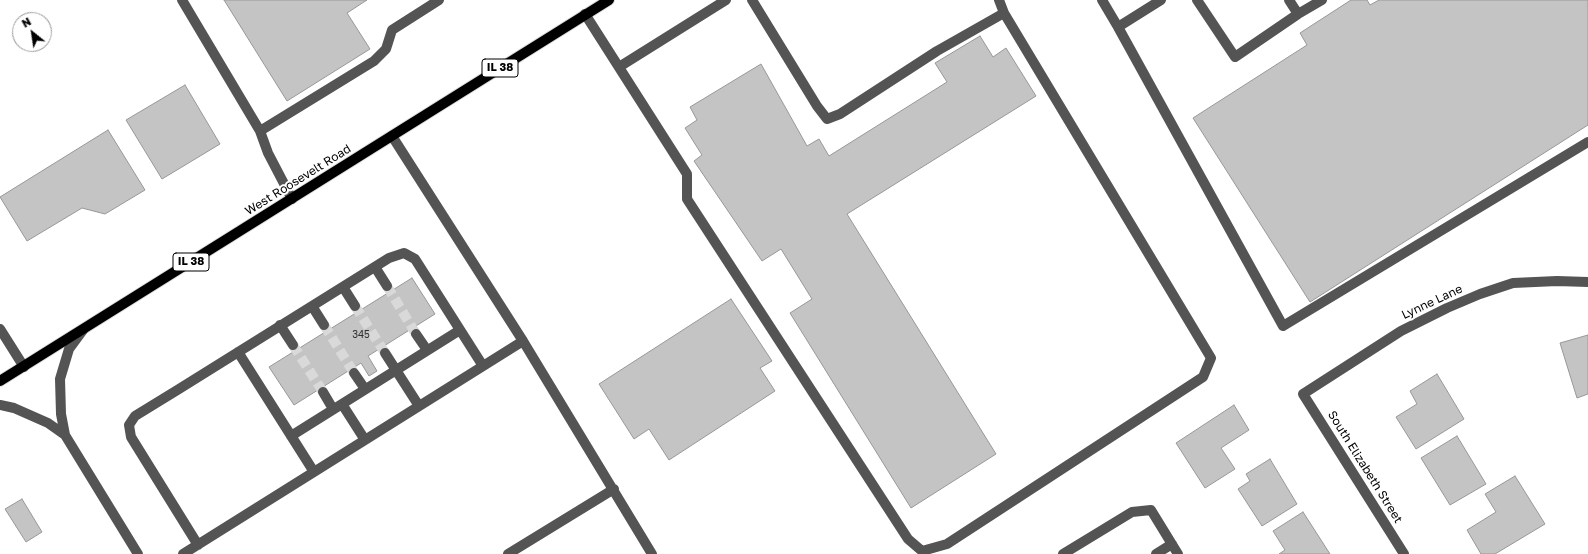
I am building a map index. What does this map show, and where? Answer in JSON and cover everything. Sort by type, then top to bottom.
[{"type":"main road","name":"West Roosevelt Road","points":[[0,381],[609,0]]},
{"type":"street","points":[[182,0],[260,131],[268,153],[292,198]]},
{"type":"street","points":[[260,131],[374,61],[386,49],[392,30],[439,0]]},
{"type":"street","points":[[619,66],[726,0]]},
{"type":"street","points":[[752,0],[827,120],[840,114],[937,51],[1004,13]]},
{"type":"street","points":[[586,14],[687,174],[687,198],[908,539],[922,551],[947,544],[1203,377],[1211,358],[1004,13],[999,0]]},
{"type":"street","points":[[1102,0],[1283,326],[1588,142]]},
{"type":"street","points":[[1118,27],[1161,0]]},
{"type":"street","points":[[1197,0],[1235,57],[1298,14],[1322,0]]},
{"type":"street","points":[[1289,0],[1298,14]]},
{"type":"street","points":[[392,136],[523,341],[652,554]]},
{"type":"street","points":[[198,545],[131,437],[129,425],[135,416],[389,258],[404,253],[415,259],[483,366]]},
{"type":"street","points":[[375,267],[386,286]]},
{"type":"street","name":"Lynne Lane","points":[[1303,394],[1401,331],[1447,308],[1480,294],[1513,283],[1557,281],[1588,282]]},
{"type":"street","points":[[343,287],[355,306]]},
{"type":"street","points":[[312,306],[324,325]]},
{"type":"street","points":[[280,325],[293,346]]},
{"type":"street","points":[[0,329],[24,367]]},
{"type":"street","points":[[83,330],[69,349],[60,379],[61,414],[65,435],[138,554]]},
{"type":"street","points":[[291,436],[460,330]]},
{"type":"street","points":[[416,334],[427,350]]},
{"type":"street","points":[[184,554],[523,341]]},
{"type":"street","points":[[238,352],[314,472]]},
{"type":"street","points":[[385,353],[419,406]]},
{"type":"street","points":[[354,373],[365,389]]},
{"type":"street","points":[[323,392],[337,406],[365,440]]},
{"type":"street","name":"South Elizabeth Street","points":[[1303,394],[1404,554]]},
{"type":"street","points":[[0,405],[14,408],[48,423],[65,435]]},
{"type":"street","points":[[508,554],[614,490]]},
{"type":"street","points":[[1063,554],[1132,512],[1151,510],[1178,554]]},
{"type":"street","points":[[1156,554],[1172,544]]},
{"type":"building","points":[[224,0],[367,0],[347,13],[370,49],[287,101]]},
{"type":"building","points":[[1351,0],[1367,0],[1370,5],[1379,0],[1588,0],[1588,125],[1310,302],[1193,118],[1307,45],[1300,33]]},
{"type":"building","points":[[980,36],[993,57],[1006,48],[1036,96],[847,214],[996,454],[911,508],[790,313],[812,299],[781,249],[762,261],[694,161],[702,155],[685,128],[697,120],[690,107],[761,64],[807,146],[819,139],[829,156],[947,82],[935,63]]},
{"type":"building","points":[[185,85],[220,144],[162,179],[126,120]]},
{"type":"building","points":[[108,130],[145,190],[105,214],[82,208],[27,241],[0,197]]},
{"type":"building","points":[[412,278],[435,314],[368,356],[377,371],[369,376],[361,363],[294,405],[269,367]]},
{"type":"building","points":[[731,299],[772,361],[760,368],[775,391],[669,460],[649,429],[634,439],[599,384]]},
{"type":"building","points":[[1588,335],[1588,394],[1577,398],[1560,343]]},
{"type":"building","points":[[1437,374],[1464,419],[1416,449],[1396,417],[1417,404],[1410,391]]},
{"type":"building","points":[[1234,405],[1249,430],[1221,448],[1235,469],[1205,488],[1176,443]]},
{"type":"building","points":[[1457,436],[1486,484],[1450,505],[1421,458]]},
{"type":"building","points":[[1270,459],[1297,504],[1262,526],[1238,489],[1250,481],[1246,474]]},
{"type":"building","points":[[1515,476],[1545,524],[1495,554],[1481,554],[1467,530],[1496,512],[1485,494]]},
{"type":"building","points":[[22,499],[42,532],[26,542],[5,509]]},
{"type":"building","points":[[1303,512],[1330,554],[1279,554],[1285,550],[1273,531]]},
{"type":"tunnel","points":[[387,286],[416,334]]},
{"type":"tunnel","points":[[355,306],[385,353]]},
{"type":"tunnel","points":[[324,325],[354,373]]},
{"type":"tunnel","points":[[293,345],[323,392]]}]
